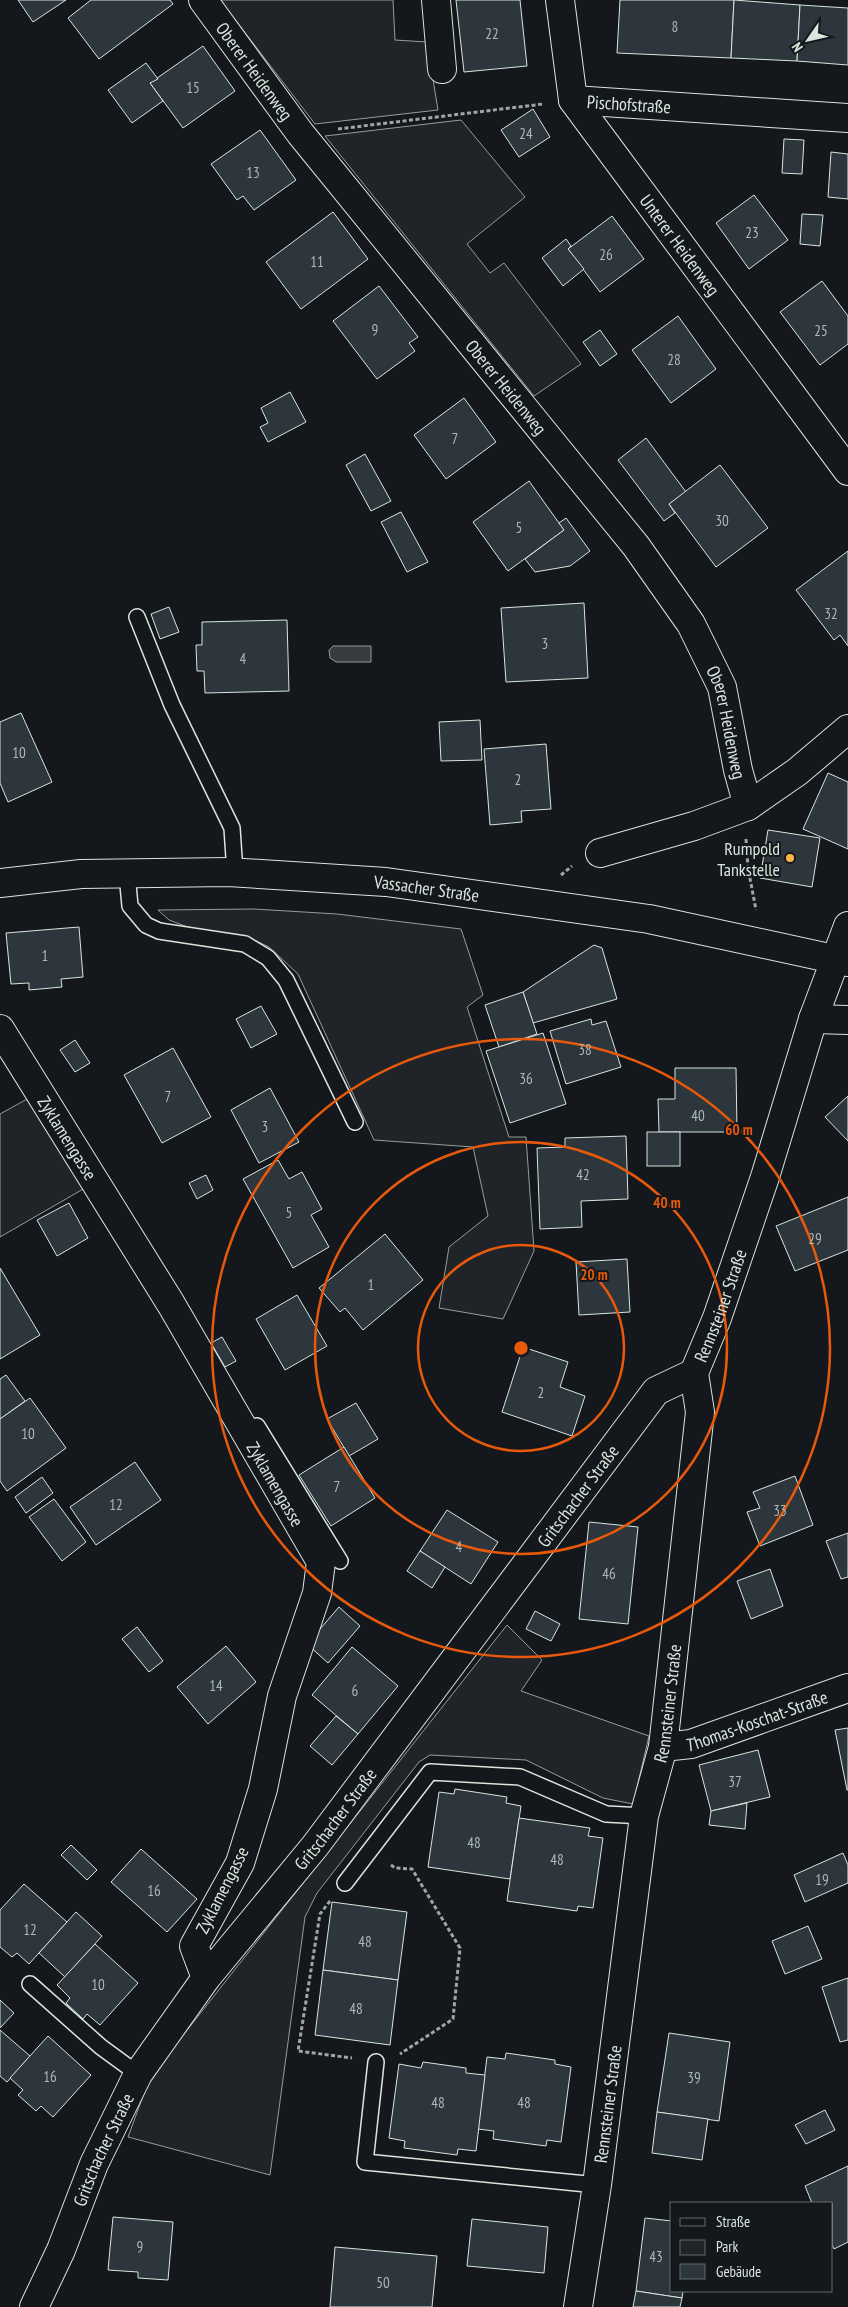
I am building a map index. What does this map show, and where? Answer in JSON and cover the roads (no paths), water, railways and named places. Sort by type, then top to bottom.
[{"type":"street","name":"Oberer Heidenweg","points":[[204,0],[300,133],[636,546],[691,624],[722,686],[738,770],[748,806]]},
{"type":"street","points":[[436,0],[442,69]]},
{"type":"street","name":"Unterer Heidenweg","points":[[560,0],[573,100],[848,471]]},
{"type":"street","name":"Pischofstraße","points":[[573,100],[848,118]]},
{"type":"street","name":"Oberer Heidenweg","points":[[600,853],[694,826],[748,806],[797,772],[848,729]]},
{"type":"street","name":"Vassacher Straße","points":[[0,883],[80,874],[235,873],[386,882],[649,919],[842,961]]},
{"type":"street","name":"Rennsteiner Straße","points":[[578,2307],[597,2185],[644,1816],[663,1747],[700,1412],[694,1373],[717,1318],[765,1177],[814,1019],[842,961],[848,926]]},
{"type":"street","points":[[814,1019],[848,1020]]},
{"type":"street","name":"Zyklamengasse","points":[[0,1029],[171,1304],[321,1562],[317,1593],[282,1696],[263,1789],[240,1863],[194,1946],[206,1978]]},
{"type":"street","name":"Gritschacher Straße","points":[[34,2307],[61,2250],[94,2164],[138,2074],[206,1978],[315,1846],[656,1391],[694,1373]]},
{"type":"street","name":"Thomas-Koschat-Straße","points":[[663,1747],[692,1744],[848,1688]]},
{"type":"lane","points":[[137,617],[172,705],[232,828],[235,873]]},
{"type":"lane","points":[[127,874],[130,906],[146,925],[159,931],[246,944],[268,958],[286,980],[354,1122]]},
{"type":"lane","points":[[217,1386],[231,1383],[340,1561]]},
{"type":"lane","points":[[345,1883],[430,1772],[520,1777],[606,1814],[644,1816]]},
{"type":"lane","points":[[30,1984],[101,2047],[138,2074]]},
{"type":"lane","name":"Rennsteiner Straße","points":[[376,2062],[365,2162],[597,2185]]},
{"type":"place","name":"Rumpold Tankstelle","points":[[790,858]]}]
